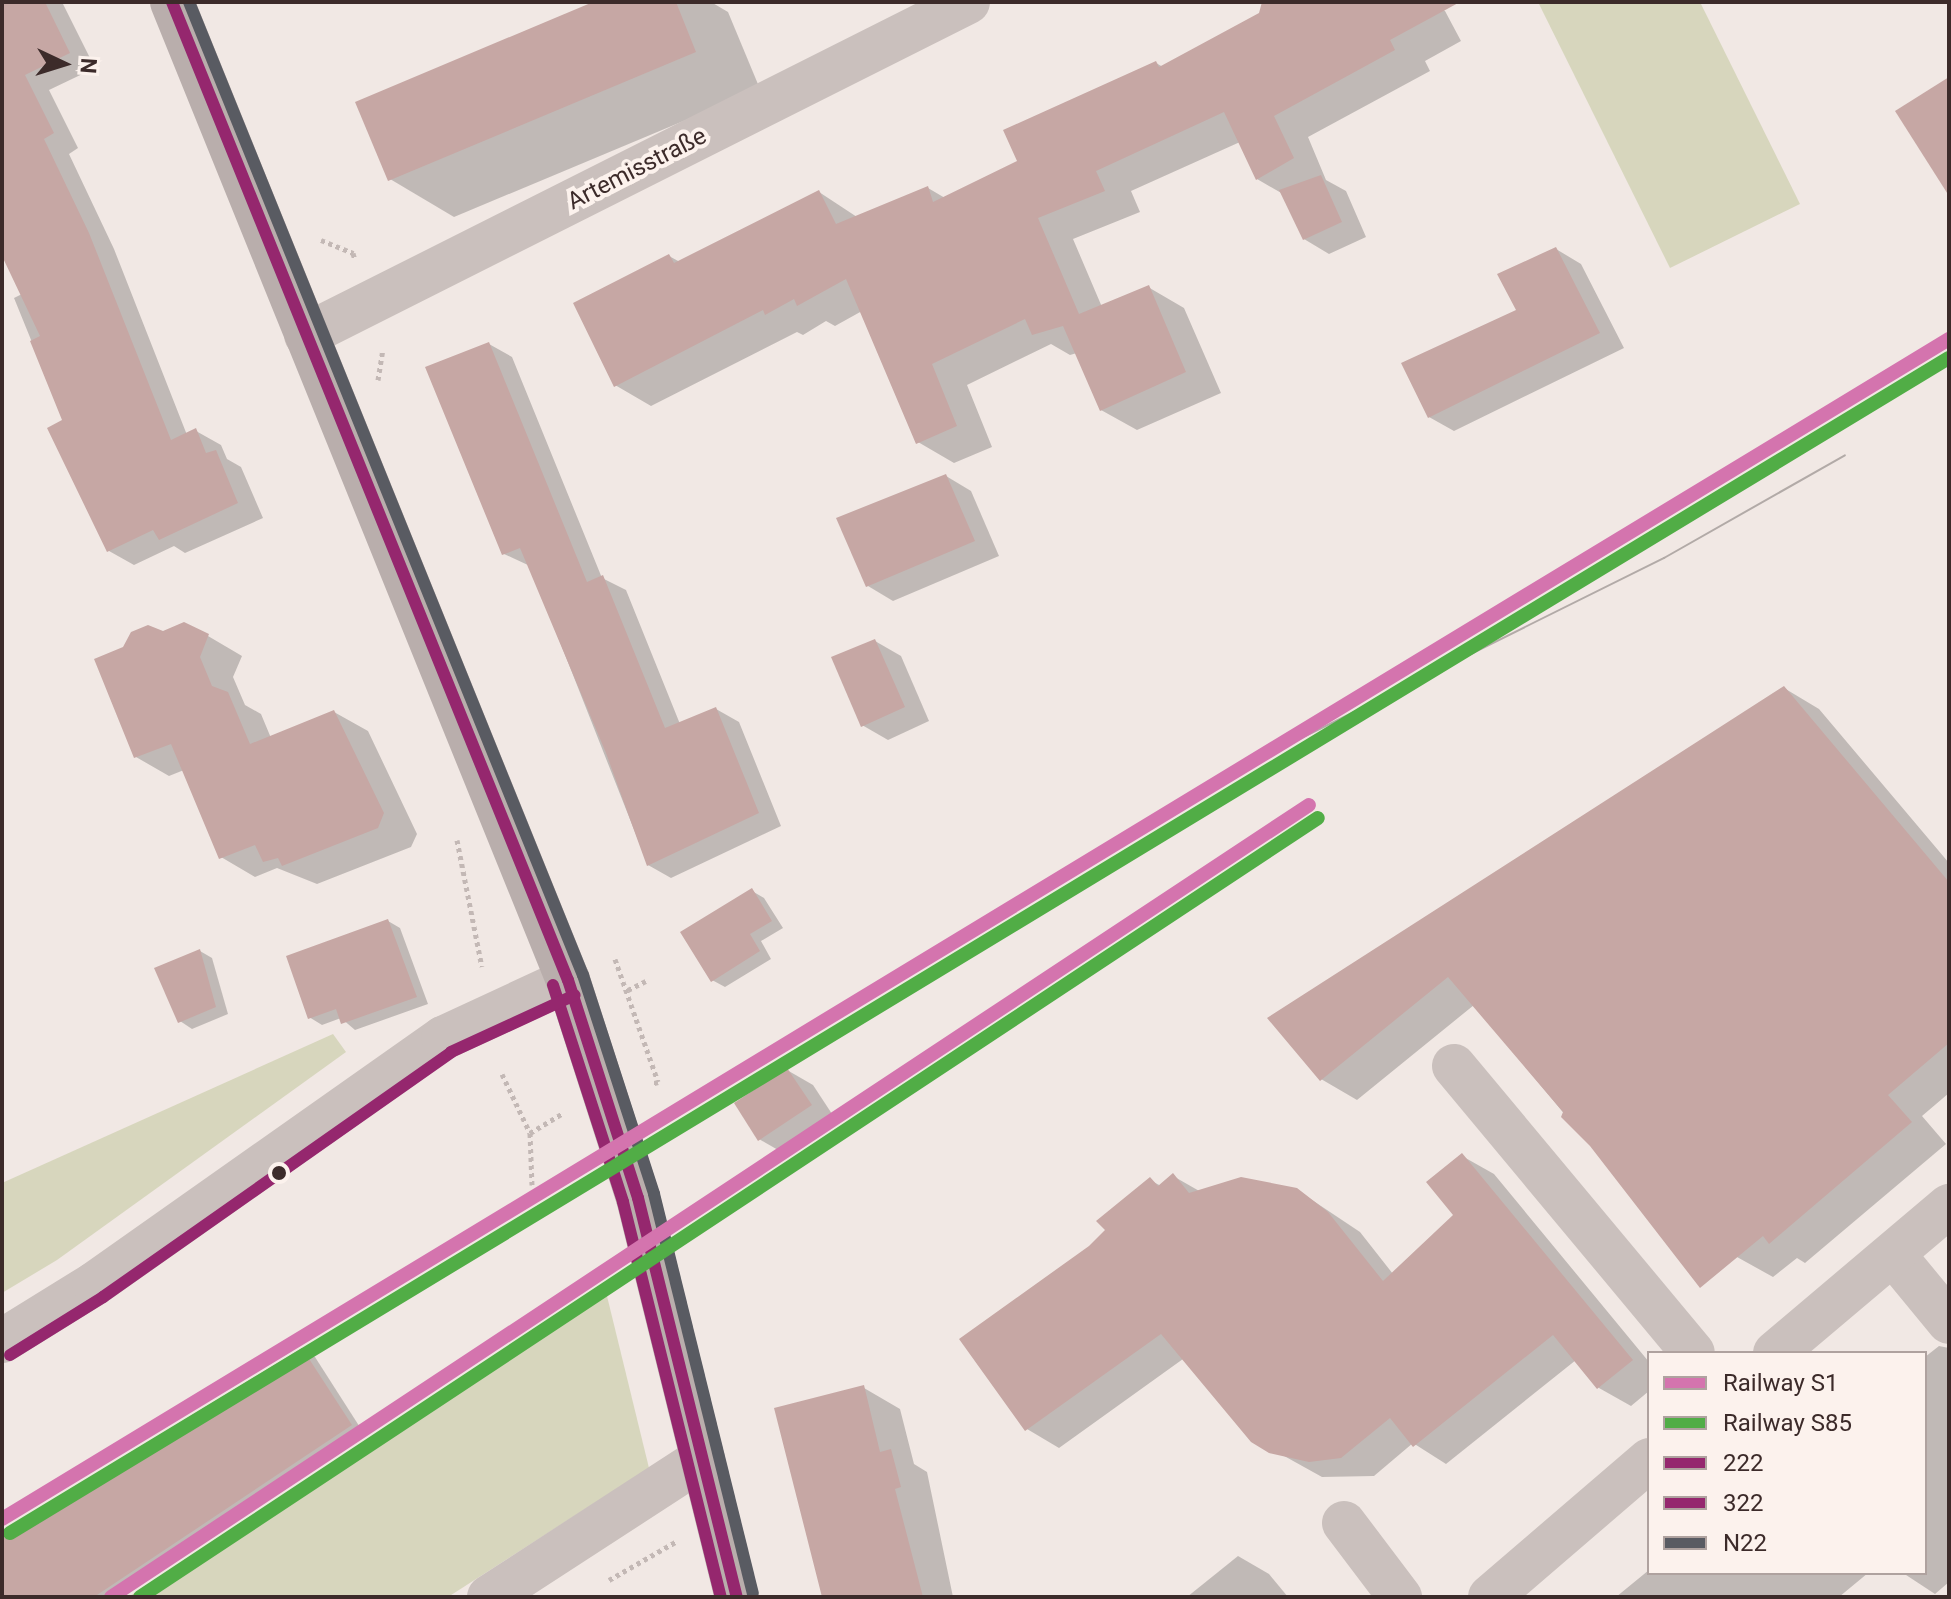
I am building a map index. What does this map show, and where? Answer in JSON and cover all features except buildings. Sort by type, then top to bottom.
[{"type":"main road","points":[[172,2],[568,980],[638,1198],[737,1597]]},
{"type":"street","name":"Artemisstraße","points":[[306,335],[968,2]]},
{"type":"street","points":[[2,1341],[94,1284],[443,1038],[568,980]]},
{"type":"street","points":[[1454,1066],[1691,1351]]},
{"type":"street","points":[[1777,1351],[1949,1206]]},
{"type":"street","points":[[1893,1254],[1949,1322]]},
{"type":"street","points":[[489,1597],[703,1458]]},
{"type":"street","points":[[1490,1597],[1647,1462]]},
{"type":"street","points":[[1344,1523],[1400,1597]]},
{"type":"path","points":[[456,837],[484,978]]},
{"type":"path","points":[[628,990],[646,981]]},
{"type":"path","points":[[502,1074],[530,1133],[532,1185]]},
{"type":"path","points":[[530,1133],[566,1111]]},
{"type":"path","points":[[605,1583],[679,1540]]},
{"type":"green space","points":[[1538,2],[1700,2],[1800,204],[1670,268]]},
{"type":"green space","points":[[333,1034],[346,1052],[57,1260],[2,1293],[2,1183]]},
{"type":"green space","points":[[606,1292],[649,1468],[448,1597],[128,1597]]},
{"type":"tram line","points":[[1245,766],[1664,558],[1845,455]]},
{"type":"rail line","name":"S1","points":[[2,1519],[1949,339]]},
{"type":"rail line","name":"S85","points":[[10,1533],[1949,358]]},
{"type":"rail line","name":"S1","points":[[111,1597],[1309,805]]},
{"type":"rail line","name":"S85","points":[[140,1597],[1318,818]]},
{"type":"transit line","name":"222","points":[[172,2],[568,980],[638,1198],[737,1597]]},
{"type":"transit line","name":"N22","points":[[189,2],[583,975],[654,1194],[753,1593]]},
{"type":"transit line","name":"322","points":[[553,985],[623,1202],[721,1597]]},
{"type":"transit line","name":"322","points":[[10,1355],[103,1297],[451,1052],[575,995]]}]
